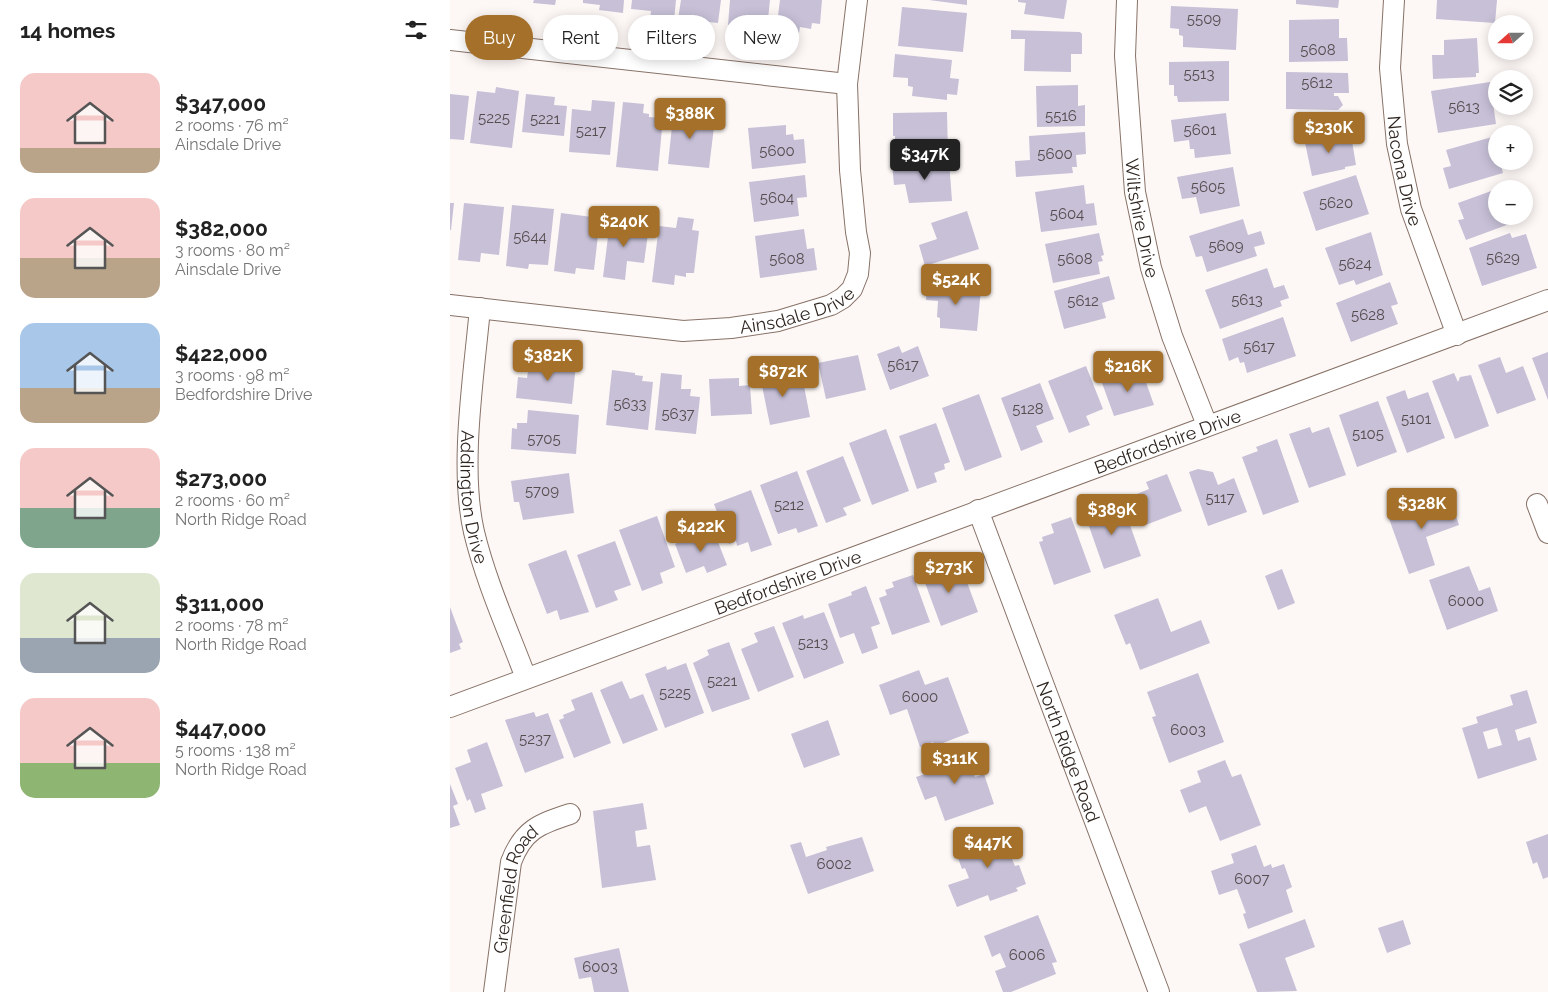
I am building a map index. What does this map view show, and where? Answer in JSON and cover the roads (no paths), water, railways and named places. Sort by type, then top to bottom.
[{"type":"street","name":"Ainsdale Drive","points":[[450,305],[683,330],[731,328],[778,321],[831,305],[843,298],[852,289],[860,253],[850,170],[847,84],[857,0]]},
{"type":"street","name":"Wiltshire Drive","points":[[1127,0],[1125,56],[1135,192],[1151,268],[1172,336],[1207,426]]},
{"type":"street","name":"Nacona Drive","points":[[1394,0],[1390,68],[1397,144],[1411,209],[1457,335]]},
{"type":"street","points":[[450,40],[847,84]]},
{"type":"street","name":"Bedfordshire Drive","points":[[450,707],[1548,300]]},
{"type":"street","name":"Addington Drive","points":[[480,308],[470,413],[468,483],[474,530],[488,578],[526,678]]},
{"type":"street","points":[[1537,504],[1548,533]]},
{"type":"street","name":"North Ridge Road","points":[[978,510],[1160,992]]},
{"type":"street","name":"Greenfield Road","points":[[494,992],[511,862],[517,845],[539,824],[570,814]]}]
